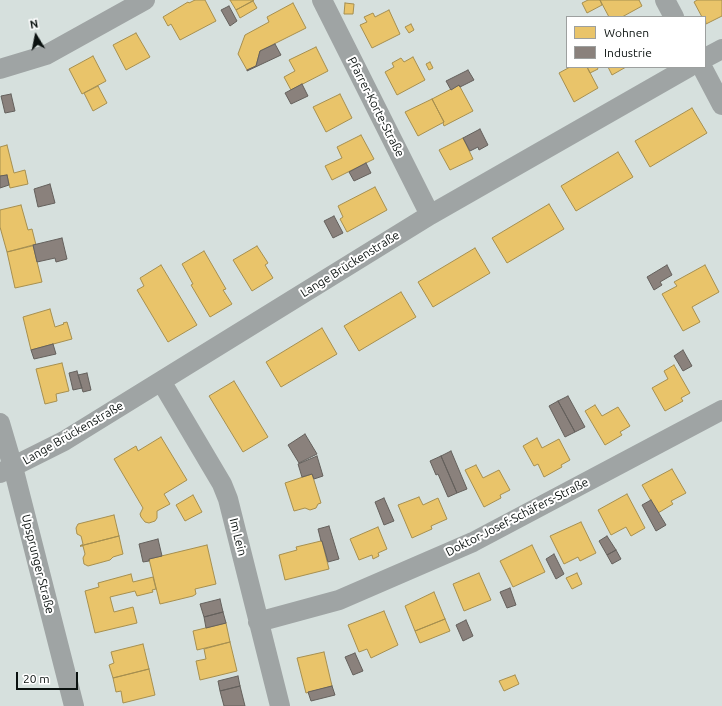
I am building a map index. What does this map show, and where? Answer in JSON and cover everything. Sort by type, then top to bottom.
[{"type":"street","points":[[0,69],[46,55],[145,0]]},
{"type":"street","name":"Pfarrer-Korte-Straße","points":[[322,0],[430,214]]},
{"type":"street","points":[[665,0],[673,16]]},
{"type":"street","points":[[706,57],[722,49]]},
{"type":"street","name":"Lange Brückenstraße","points":[[6,470],[64,441],[430,214],[687,68]]},
{"type":"street","points":[[703,68],[722,105]]},
{"type":"street","name":"Im Lein","points":[[161,381],[222,484],[228,499],[280,706]]},
{"type":"street","name":"Doktor-Josef-Schäfers-Straße","points":[[258,622],[339,600],[473,542],[722,410]]},
{"type":"street","name":"Upsprunger Straße","points":[[0,423],[6,470],[74,706]]},
{"type":"building: Wohnen","points":[[195,0],[205,0],[216,21],[180,40],[171,24],[168,26],[163,17],[188,2],[189,3]]},
{"type":"building: Wohnen","points":[[230,0],[254,0],[236,10]]},
{"type":"building: Wohnen","points":[[588,0],[600,0],[602,5],[587,13],[582,3]]},
{"type":"building: Wohnen","points":[[600,0],[639,0],[642,6],[624,16],[608,16]]},
{"type":"building: Wohnen","points":[[697,0],[722,0],[722,16],[706,24],[706,16],[701,16],[694,2]]},
{"type":"building: Wohnen","points":[[253,1],[257,8],[240,18],[236,10]]},
{"type":"building: Wohnen","points":[[293,3],[306,28],[260,51],[256,66],[247,70],[238,54],[245,35],[269,22],[267,17]]},
{"type":"building: Wohnen","points":[[345,3],[354,4],[353,14],[344,14]]},
{"type":"building: Wohnen","points":[[389,10],[400,34],[372,48],[360,25],[367,22],[364,17],[373,13],[375,17]]},
{"type":"building: Wohnen","points":[[411,24],[414,30],[409,33],[405,27]]},
{"type":"building: Wohnen","points":[[136,33],[150,57],[126,70],[113,45]]},
{"type":"building: Wohnen","points":[[316,47],[328,71],[291,90],[284,77],[295,71],[289,60]]},
{"type":"building: Wohnen","points":[[93,56],[106,81],[82,94],[69,69]]},
{"type":"building: Wohnen","points":[[413,57],[425,80],[397,95],[385,72],[394,67],[392,63],[401,58],[404,62]]},
{"type":"building: Wohnen","points":[[430,62],[433,68],[429,70],[426,64]]},
{"type":"building: Wohnen","points":[[568,68],[588,68],[598,88],[574,102],[559,73]]},
{"type":"building: Wohnen","points":[[588,68],[598,68],[598,69],[590,73]]},
{"type":"building: Wohnen","points":[[608,68],[624,68],[612,75]]},
{"type":"building: Wohnen","points":[[459,85],[473,111],[444,126],[444,122],[432,99]]},
{"type":"building: Wohnen","points":[[98,86],[107,103],[93,111],[84,93]]},
{"type":"building: Wohnen","points":[[340,94],[352,118],[326,132],[313,107]]},
{"type":"building: Wohnen","points":[[432,99],[444,122],[418,136],[405,112]]},
{"type":"building: Wohnen","points":[[692,108],[707,133],[650,167],[635,141]]},
{"type":"building: Wohnen","points":[[361,135],[374,159],[332,180],[325,166],[342,158],[337,147]]},
{"type":"building: Wohnen","points":[[463,138],[473,159],[450,170],[439,150]]},
{"type":"building: Wohnen","points":[[7,145],[14,173],[25,170],[28,184],[10,188],[7,175],[0,176],[0,147]]},
{"type":"building: Wohnen","points":[[618,152],[633,177],[576,211],[561,186]]},
{"type":"building: Wohnen","points":[[375,187],[387,210],[347,232],[340,219],[343,217],[338,206]]},
{"type":"building: Wohnen","points":[[549,204],[564,229],[507,263],[492,238]]},
{"type":"building: Wohnen","points":[[21,205],[28,230],[32,229],[36,245],[7,252],[0,227],[0,210]]},
{"type":"building: Wohnen","points":[[33,245],[42,282],[15,288],[7,252]]},
{"type":"building: Wohnen","points":[[257,246],[268,263],[265,265],[273,278],[252,291],[233,260]]},
{"type":"building: Wohnen","points":[[475,248],[490,273],[433,307],[418,282]]},
{"type":"building: Wohnen","points":[[204,251],[226,289],[223,290],[232,304],[210,317],[191,285],[193,284],[182,264]]},
{"type":"building: Wohnen","points":[[161,265],[197,325],[168,342],[137,290],[144,286],[140,278]]},
{"type":"building: Wohnen","points":[[705,265],[719,292],[692,307],[700,322],[683,331],[662,294],[677,286],[674,282]]},
{"type":"building: Wohnen","points":[[401,292],[416,317],[359,351],[344,326]]},
{"type":"building: Wohnen","points":[[50,309],[55,327],[67,322],[72,339],[31,350],[23,317]]},
{"type":"building: Wohnen","points":[[322,328],[337,354],[281,387],[266,362]]},
{"type":"building: Wohnen","points":[[62,363],[69,391],[56,394],[57,401],[45,404],[36,369]]},
{"type":"building: Wohnen","points":[[674,365],[690,393],[681,398],[683,401],[665,411],[652,388],[668,379],[664,371]]},
{"type":"building: Wohnen","points":[[234,381],[268,437],[243,452],[209,396]]},
{"type":"building: Wohnen","points":[[595,405],[602,416],[618,407],[630,426],[620,432],[622,435],[605,445],[585,411]]},
{"type":"building: Wohnen","points":[[161,437],[187,480],[164,494],[170,504],[157,511],[157,518],[155,521],[149,523],[145,522],[141,517],[140,514],[143,508],[114,459],[136,446],[138,451]]},
{"type":"building: Wohnen","points":[[537,438],[542,448],[559,439],[570,460],[561,465],[562,467],[544,477],[538,464],[534,466],[523,446]]},
{"type":"building: Wohnen","points":[[476,465],[483,478],[499,470],[510,490],[500,495],[501,498],[484,507],[465,470]]},
{"type":"building: Wohnen","points":[[672,469],[686,493],[671,501],[673,504],[658,513],[642,485]]},
{"type":"building: Wohnen","points":[[312,474],[321,503],[318,504],[316,508],[310,510],[305,508],[294,511],[285,483]]},
{"type":"building: Wohnen","points":[[627,494],[645,528],[631,536],[626,527],[611,535],[598,510]]},
{"type":"building: Wohnen","points":[[193,495],[202,512],[185,521],[176,505]]},
{"type":"building: Wohnen","points":[[419,497],[423,505],[438,498],[447,519],[431,526],[432,529],[412,538],[398,505]]},
{"type":"building: Wohnen","points":[[114,515],[119,536],[80,546],[83,544],[81,536],[77,534],[76,528],[78,524]]},
{"type":"building: Wohnen","points":[[581,522],[596,553],[580,561],[578,557],[564,564],[550,536]]},
{"type":"building: Wohnen","points":[[378,527],[387,549],[378,553],[379,556],[373,559],[372,555],[359,560],[350,539]]},
{"type":"building: Wohnen","points":[[119,536],[123,554],[113,557],[110,560],[88,566],[84,564],[83,558],[85,554],[83,546],[80,546]]},
{"type":"building: Wohnen","points":[[322,541],[329,569],[285,580],[279,555],[297,550],[296,547]]},
{"type":"building: Wohnen","points":[[207,545],[216,584],[195,589],[196,594],[193,596],[160,604],[149,559]]},
{"type":"building: Wohnen","points":[[532,545],[545,572],[513,587],[500,561]]},
{"type":"building: Wohnen","points":[[479,573],[491,600],[464,611],[453,584]]},
{"type":"building: Wohnen","points":[[577,573],[582,584],[572,589],[566,578]]},
{"type":"building: Wohnen","points":[[131,574],[133,582],[153,577],[156,589],[152,590],[153,592],[137,596],[135,591],[110,597],[114,612],[133,607],[137,623],[95,633],[85,591],[99,587],[98,583]]},
{"type":"building: Wohnen","points":[[434,592],[445,619],[415,631],[405,606]]},
{"type":"building: Wohnen","points":[[384,611],[398,645],[371,658],[367,649],[359,652],[348,625]]},
{"type":"building: Wohnen","points":[[445,619],[450,631],[420,643],[415,631]]},
{"type":"building: Wohnen","points":[[226,623],[230,642],[197,650],[193,631]]},
{"type":"building: Wohnen","points":[[230,642],[237,671],[200,680],[196,661],[206,659],[204,649]]},
{"type":"building: Wohnen","points":[[143,644],[149,669],[113,678],[109,665],[114,663],[111,652]]},
{"type":"building: Wohnen","points":[[324,652],[332,686],[306,693],[297,658]]},
{"type":"building: Wohnen","points":[[149,669],[155,695],[123,703],[121,691],[116,692],[113,678]]},
{"type":"building: Wohnen","points":[[515,675],[519,684],[504,691],[499,681]]},
{"type":"building: Industrie","points":[[229,6],[237,21],[230,26],[221,10]]},
{"type":"building: Industrie","points":[[275,44],[281,55],[247,71],[256,66],[260,51]]},
{"type":"building: Industrie","points":[[468,70],[474,80],[460,87],[459,85],[451,90],[446,81]]},
{"type":"building: Industrie","points":[[302,84],[308,96],[291,104],[285,93]]},
{"type":"building: Industrie","points":[[11,94],[15,111],[5,113],[1,96]]},
{"type":"building: Industrie","points":[[480,129],[488,145],[479,150],[478,147],[470,151],[463,138]]},
{"type":"building: Industrie","points":[[366,163],[371,173],[354,181],[349,172]]},
{"type":"building: Industrie","points":[[7,175],[9,185],[0,188],[0,176]]},
{"type":"building: Industrie","points":[[50,184],[55,203],[38,207],[34,189]]},
{"type":"building: Industrie","points":[[334,216],[343,233],[333,238],[324,221]]},
{"type":"building: Industrie","points":[[62,238],[67,259],[56,262],[55,258],[37,262],[33,245]]},
{"type":"building: Industrie","points":[[667,265],[672,275],[660,282],[662,285],[654,290],[647,277]]},
{"type":"building: Industrie","points":[[53,344],[56,354],[34,359],[31,350]]},
{"type":"building: Industrie","points":[[683,350],[692,366],[683,371],[674,356]]},
{"type":"building: Industrie","points":[[77,371],[82,388],[73,390],[69,373]]},
{"type":"building: Industrie","points":[[87,373],[91,390],[83,392],[78,375]]},
{"type":"building: Industrie","points":[[568,396],[585,427],[575,432],[558,401]]},
{"type":"building: Industrie","points":[[558,401],[575,432],[565,437],[549,406]]},
{"type":"building: Industrie","points":[[305,434],[317,454],[299,463],[288,445]]},
{"type":"building: Industrie","points":[[451,451],[467,489],[457,493],[441,456]]},
{"type":"building: Industrie","points":[[317,456],[323,476],[314,479],[312,474],[302,477],[298,464]]},
{"type":"building: Industrie","points":[[441,456],[457,493],[448,497],[438,474],[436,475],[430,461]]},
{"type":"building: Industrie","points":[[384,498],[394,521],[384,525],[375,502]]},
{"type":"building: Industrie","points":[[651,500],[666,525],[656,531],[642,505]]},
{"type":"building: Industrie","points":[[329,526],[339,559],[328,562],[318,529]]},
{"type":"building: Industrie","points":[[607,536],[616,550],[607,555],[599,541]]},
{"type":"building: Industrie","points":[[158,539],[162,556],[143,562],[139,544]]},
{"type":"building: Industrie","points":[[616,550],[621,559],[612,564],[607,555]]},
{"type":"building: Industrie","points":[[554,554],[564,574],[556,579],[546,559]]},
{"type":"building: Industrie","points":[[510,588],[516,605],[507,608],[500,592]]},
{"type":"building: Industrie","points":[[220,599],[223,612],[204,617],[200,604]]},
{"type":"building: Industrie","points":[[223,612],[226,623],[206,628],[204,617]]},
{"type":"building: Industrie","points":[[466,620],[473,636],[463,641],[456,625]]},
{"type":"building: Industrie","points":[[355,653],[363,671],[353,675],[345,657]]},
{"type":"building: Industrie","points":[[238,676],[240,686],[220,691],[218,681]]},
{"type":"building: Industrie","points":[[240,686],[245,706],[224,706],[220,691]]},
{"type":"building: Industrie","points":[[332,686],[335,695],[311,701],[308,692]]}]
